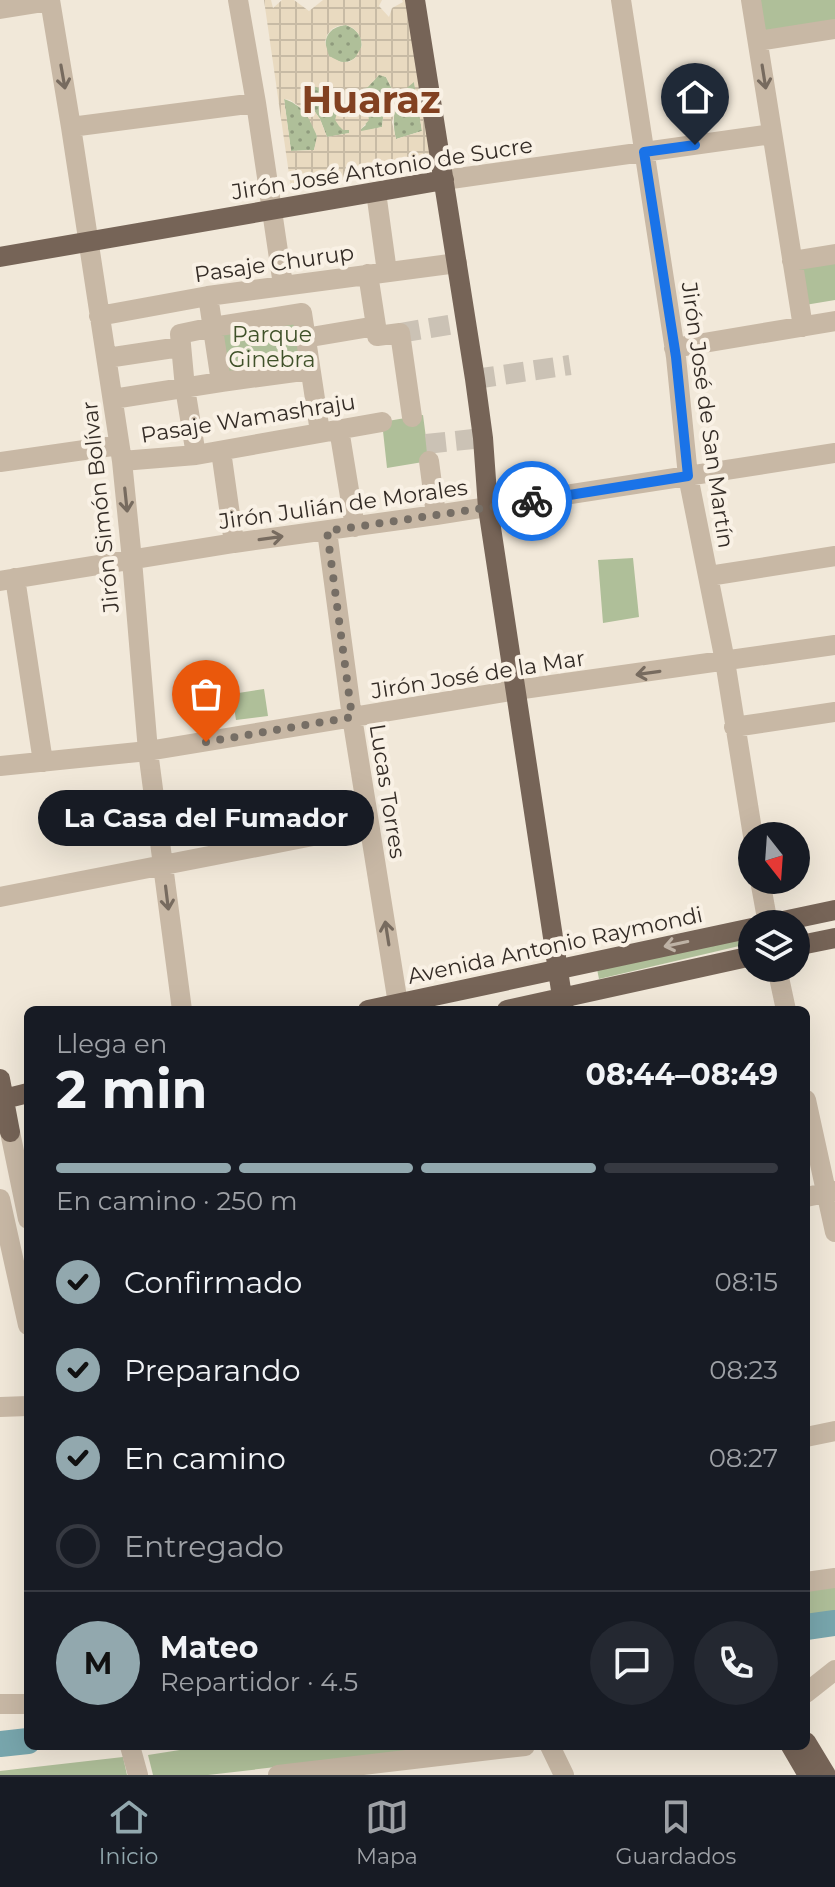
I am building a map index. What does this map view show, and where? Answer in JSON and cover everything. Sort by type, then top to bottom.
[{"type":"main road","points":[[415,0],[483,438],[488,508],[563,1003]]},
{"type":"main road","name":"Jirón José Antonio de Sucre","points":[[0,257],[444,180]]},
{"type":"main road","points":[[810,915],[835,910]]},
{"type":"main road","name":"Avenida Antonio Raymondi","points":[[398,1006],[738,931]]},
{"type":"main road","points":[[810,943],[835,938]]},
{"type":"main road","points":[[539,1006],[563,1003],[738,959]]},
{"type":"main road","points":[[13,1131],[1,1093],[24,1093]]},
{"type":"main road","points":[[810,1749],[826,1775]]},
{"type":"main road","points":[[793,1750],[808,1775]]},
{"type":"street","points":[[0,9],[50,0]]},
{"type":"street","name":"Jirón Simón Bolívar","points":[[50,0],[113,399],[132,560],[148,751],[181,1006]]},
{"type":"street","points":[[238,0],[283,285]]},
{"type":"street","name":"Jirón José de San Martín","points":[[621,0],[674,348],[688,476],[725,661],[751,822]]},
{"type":"street","points":[[751,0],[803,327]]},
{"type":"street","points":[[758,41],[835,29]]},
{"type":"street","points":[[71,127],[256,103]]},
{"type":"street","name":"Jirón José Antonio de Sucre","points":[[444,180],[772,134]]},
{"type":"street","points":[[376,192],[377,336],[400,333],[412,417]]},
{"type":"street","points":[[792,261],[835,254]]},
{"type":"street","name":"Pasaje Churup","points":[[99,316],[248,290],[457,263]]},
{"type":"street","points":[[248,290],[253,320]]},
{"type":"street","points":[[208,296],[221,382]]},
{"type":"street","points":[[196,455],[180,334],[302,313],[310,370],[330,430],[355,527]]},
{"type":"street","points":[[674,348],[835,321]]},
{"type":"street","points":[[305,338],[376,326]]},
{"type":"street","points":[[107,358],[180,347]]},
{"type":"street","points":[[113,399],[310,370]]},
{"type":"street","name":"Pasaje Wamashraju","points":[[1,457],[120,453],[196,455],[382,422]]},
{"type":"street","points":[[225,450],[234,543]]},
{"type":"street","name":"Jirón Julián de Morales","points":[[7,580],[835,453]]},
{"type":"street","points":[[429,461],[436,515]]},
{"type":"street","name":"Lucas Torres","points":[[327,531],[352,717],[398,1006]]},
{"type":"street","points":[[709,576],[835,556]]},
{"type":"street","points":[[7,580],[43,762]]},
{"type":"street","name":"Jirón José de la Mar","points":[[0,766],[148,751],[516,690],[835,645]]},
{"type":"street","points":[[734,727],[835,712]]},
{"type":"street","points":[[0,897],[369,825]]},
{"type":"street","points":[[780,982],[785,1006]]},
{"type":"street","points":[[810,1123],[822,1193],[835,1232]]},
{"type":"street","points":[[13,1131],[24,1196]]},
{"type":"street","points":[[0,1199],[24,1309]]},
{"type":"street","points":[[0,1407],[24,1406]]},
{"type":"street","points":[[810,1436],[835,1431]]},
{"type":"street","points":[[810,1581],[835,1578]]},
{"type":"street","points":[[810,1690],[835,1670]]},
{"type":"street","points":[[0,1704],[24,1704]]},
{"type":"street","points":[[131,1750],[138,1775]]},
{"type":"street","points":[[278,1775],[421,1767],[505,1750]]},
{"type":"street","points":[[552,1750],[564,1775]]},
{"type":"green space","points":[[756,0],[835,0],[835,23],[761,35]]},
{"type":"green space","points":[[346,25],[356,31],[362,46],[354,59],[347,62],[329,56],[326,45],[331,31]]},
{"type":"green space","points":[[379,74],[386,77],[393,91],[384,109],[382,127],[361,132],[366,125],[354,102],[354,93],[370,84]]},
{"type":"green space","points":[[414,81],[422,131],[396,139],[394,123],[398,100]]},
{"type":"green space","points":[[314,86],[341,95],[350,133],[327,137],[320,119],[306,99]]},
{"type":"green space","points":[[284,99],[301,109],[314,125],[317,137],[314,150],[291,151]]},
{"type":"green space","points":[[835,258],[835,300],[805,305],[797,263]]},
{"type":"green space","name":"Parque Ginebra","points":[[302,313],[310,370],[221,382],[213,327]]},
{"type":"green space","points":[[423,415],[429,461],[387,468],[382,422]]},
{"type":"green space","points":[[633,558],[639,617],[603,623],[598,560]]},
{"type":"green space","points":[[264,689],[268,716],[236,720],[232,694]]},
{"type":"green space","points":[[738,936],[738,946],[599,979],[596,964]]},
{"type":"green space","points":[[835,1582],[835,1616],[810,1618],[810,1585]]},
{"type":"green space","points":[[180,1750],[422,1750],[208,1775],[153,1775],[148,1755]]},
{"type":"green space","points":[[123,1757],[127,1775],[0,1775],[0,1771]]},
{"type":"shaded area","points":[[264,0],[271,0],[273,8],[282,0],[294,0],[309,11],[323,0],[382,0],[379,6],[389,17],[392,8],[402,0],[409,0],[433,167],[291,188]],"holes":[[[338,26],[353,28],[361,39],[362,46],[349,62],[329,56],[325,42],[327,35]],[[379,75],[386,77],[393,91],[384,109],[382,127],[361,131],[369,120],[368,113],[363,103],[354,102],[354,93],[368,87]],[[414,82],[422,131],[396,139],[392,122],[403,91]],[[314,86],[341,95],[344,104],[338,109],[335,120],[349,133],[327,137],[320,119],[306,99]],[[284,99],[300,107],[309,119],[317,136],[314,150],[291,151]]]},
{"type":"waterway","points":[[810,1626],[835,1623]]},
{"type":"waterway","points":[[0,1744],[24,1741]]},
{"type":"tunnel","points":[[400,333],[466,322]]},
{"type":"tunnel","points":[[475,379],[570,365]]},
{"type":"tunnel","points":[[426,444],[483,438]]},
{"type":"way so far","points":[[206,742],[352,717],[327,531],[532,501]]},
{"type":"place","name":"La Casa del Fumador","points":[[206,742]]},
{"type":"district","name":"Huaraz","points":[[371,100]]},
{"type":"route","points":[[532,501],[688,476],[676,357],[644,152],[695,145]]}]
